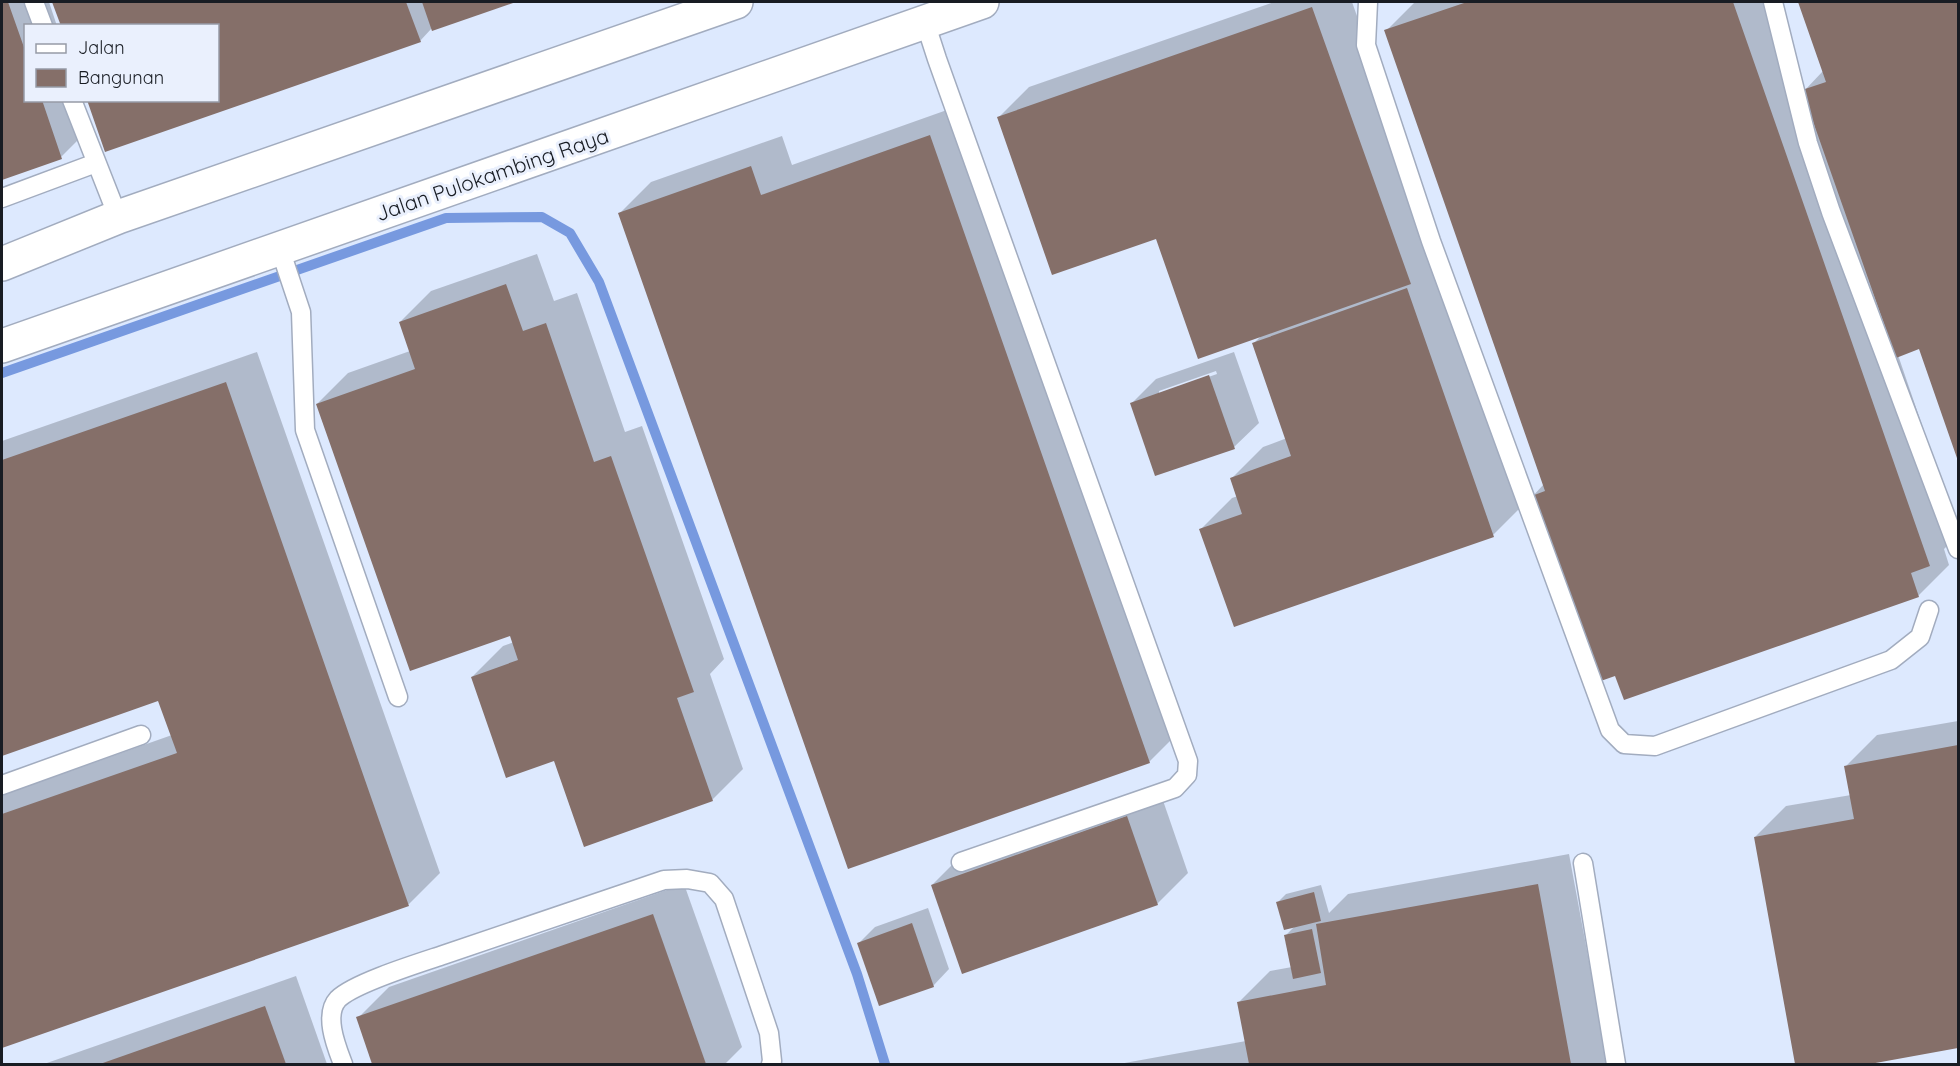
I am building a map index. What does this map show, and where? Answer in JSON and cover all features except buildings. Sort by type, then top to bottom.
[{"type":"street","points":[[2,264],[118,217],[736,2]]},
{"type":"street","name":"Jalan Pulokambing Raya","points":[[2,346],[283,258],[982,2]]},
{"type":"lane","points":[[34,2],[43,24]]},
{"type":"lane","points":[[1368,2],[1366,45],[1479,376],[1610,730],[1624,744],[1655,746],[1821,687],[1891,660],[1920,637],[1929,610]]},
{"type":"lane","points":[[1773,2],[1808,142],[1830,212],[1959,549]]},
{"type":"lane","points":[[925,22],[1188,761],[1187,775],[1175,788],[961,862]]},
{"type":"lane","points":[[73,102],[118,217]]},
{"type":"lane","points":[[2,198],[96,163]]},
{"type":"lane","points":[[283,258],[301,312],[305,430],[398,697]]},
{"type":"lane","points":[[2,785],[141,735]]},
{"type":"lane","points":[[1583,863],[1616,1065]]},
{"type":"lane","points":[[343,1065],[331,1030],[333,1006],[349,991],[398,970],[664,880],[687,879],[710,883],[724,900],[769,1033],[771,1065]]},
{"type":"shaded area","points":[[2,2],[1958,2],[1958,1064],[2,1064]]},
{"type":"waterway","points":[[2,373],[446,218],[542,217],[570,233],[599,282],[857,974],[885,1064]]}]
